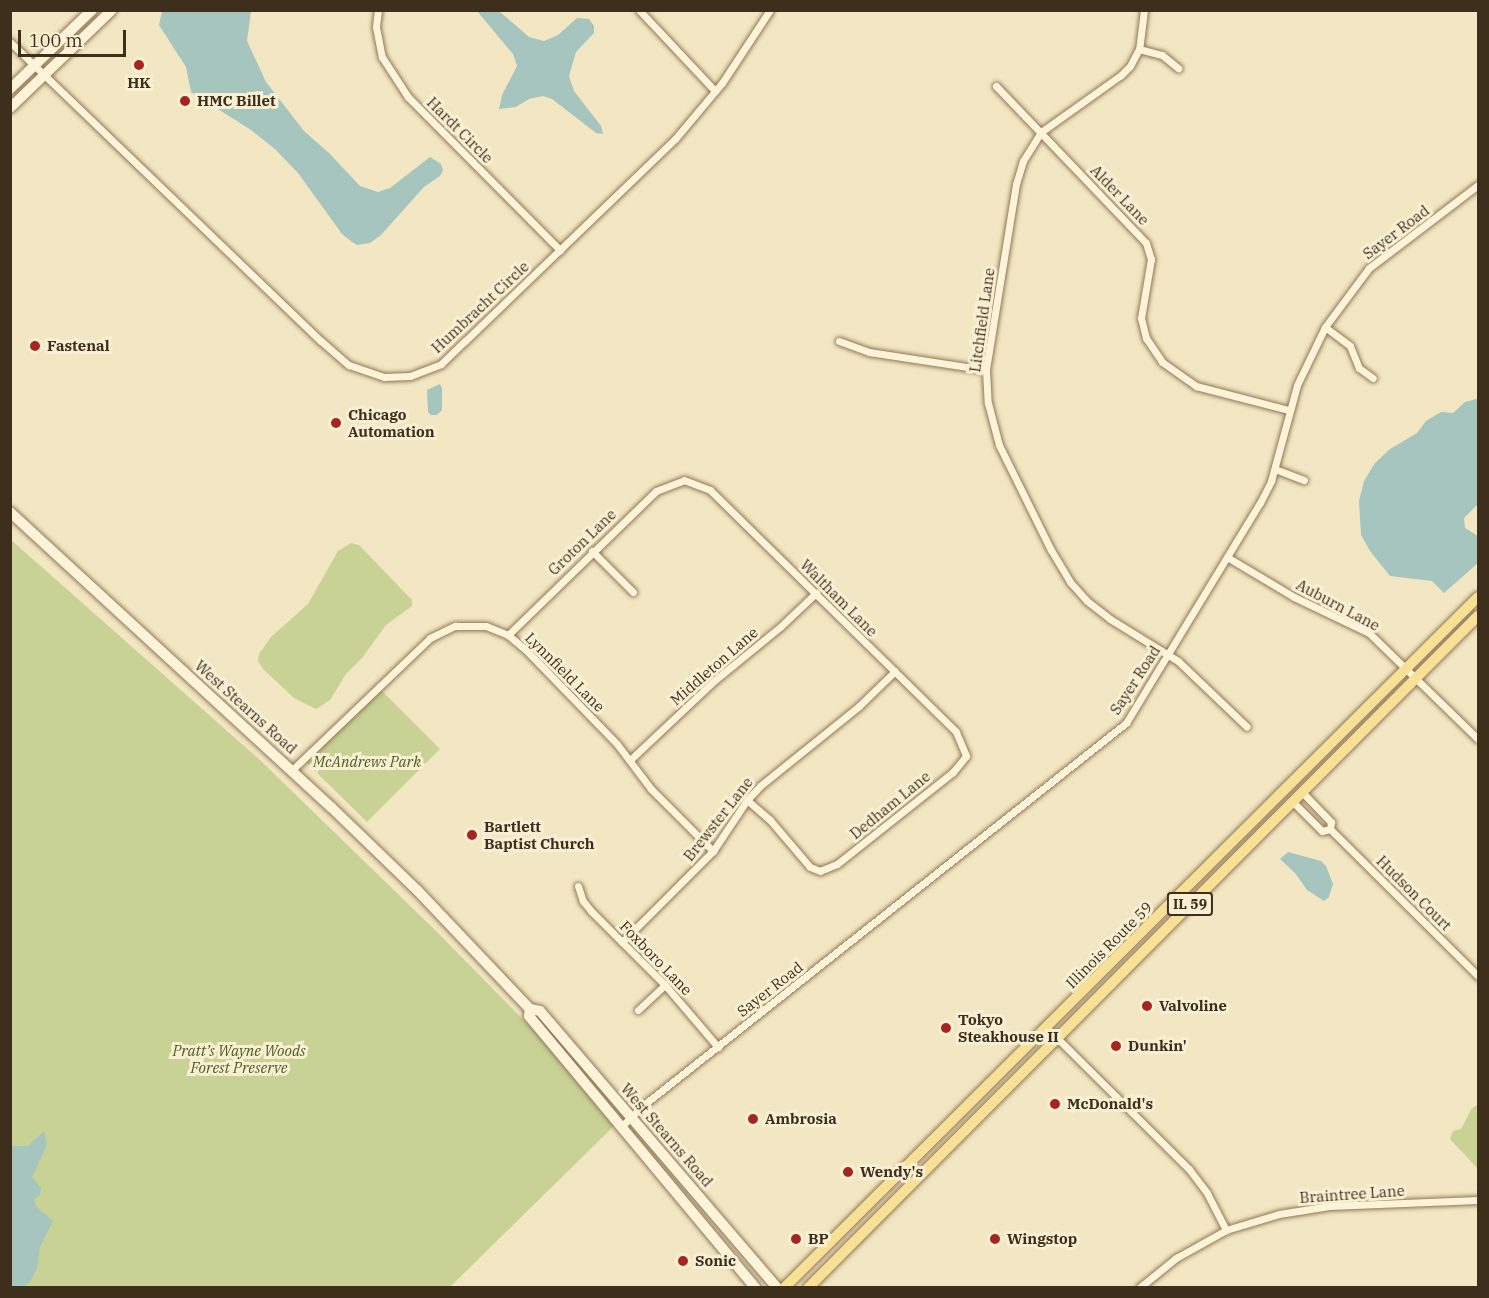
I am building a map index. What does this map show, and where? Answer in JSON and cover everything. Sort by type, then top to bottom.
[{"type":"main road","points":[[10,89],[92,10]]},
{"type":"main road","points":[[10,108],[112,10]]},
{"type":"main road","name":"West Stearns Road","points":[[10,512],[292,770],[401,874],[530,1009],[540,1011],[777,1287]]},
{"type":"main road","name":"Illinois Route 59","points":[[784,1287],[1479,597]]},
{"type":"main road","name":"Illinois Route 59","points":[[808,1287],[1479,616]]},
{"type":"main road","name":"West Stearns Road","points":[[530,1009],[530,1016],[756,1287]]},
{"type":"street","name":"Hardt Circle","points":[[378,10],[376,27],[382,57],[408,97],[560,250]]},
{"type":"street","points":[[639,10],[715,91]]},
{"type":"street","name":"Humbracht Circle","points":[[10,42],[321,341],[349,365],[384,377],[410,376],[441,364],[664,150],[715,91],[771,10]]},
{"type":"street","name":"Litchfield Lane","points":[[1144,10],[1139,49],[1130,66],[1121,75],[1041,132],[1023,161],[1016,184],[986,370],[990,416],[999,445],[1062,571],[1095,608],[1168,654],[1247,727]]},
{"type":"street","points":[[1139,49],[1162,55],[1178,68]]},
{"type":"street","name":"Alder Lane","points":[[996,86],[1146,243],[1151,259],[1141,318],[1146,338],[1162,362],[1196,386],[1289,410]]},
{"type":"street","name":"Sayer Road","points":[[621,1127],[631,1116],[1126,723],[1260,503],[1275,469],[1289,410],[1304,366],[1324,327],[1369,268],[1479,185]]},
{"type":"street","points":[[1324,327],[1350,346],[1359,368],[1373,378]]},
{"type":"street","points":[[839,341],[869,352],[986,370]]},
{"type":"street","points":[[1275,469],[1304,480]]},
{"type":"street","name":"Groton Lane","points":[[508,635],[652,494],[684,480]]},
{"type":"street","name":"Waltham Lane","points":[[684,480],[715,494],[956,732],[964,749]]},
{"type":"street","points":[[592,551],[633,592]]},
{"type":"street","name":"Auburn Lane","points":[[1227,557],[1294,597],[1364,630],[1407,668],[1479,739]]},
{"type":"street","name":"Middleton Lane","points":[[630,760],[715,680],[780,627],[816,593]]},
{"type":"street","name":"Lynnfield Lane","points":[[292,770],[436,634],[449,628],[471,625],[494,628],[508,635],[526,650],[630,760],[651,789],[713,851]]},
{"type":"street","name":"Brewster Lane","points":[[622,942],[713,851],[747,800],[766,780],[859,706],[895,671]]},
{"type":"street","name":"Dedham Lane","points":[[747,800],[770,820],[810,867],[820,871],[837,864],[953,772],[966,756],[964,749]]},
{"type":"street","name":"Hudson Court","points":[[1302,792],[1331,822],[1330,830]]},
{"type":"street","name":"Hudson Court","points":[[1293,802],[1322,831],[1330,830]]},
{"type":"street","name":"Hudson Court","points":[[1330,830],[1479,975]]},
{"type":"street","name":"Foxboro Lane","points":[[578,886],[583,901],[591,911],[665,985],[718,1047]]},
{"type":"street","points":[[638,1011],[665,985]]},
{"type":"street","points":[[1047,1028],[1189,1169],[1207,1193],[1226,1230]]},
{"type":"street","name":"Braintree Lane","points":[[1139,1287],[1176,1258],[1226,1230],[1279,1214],[1319,1207],[1479,1200]]},
{"type":"green space","name":"Pratt’s Wayne Woods Forest Preserve","points":[[10,539],[260,760],[438,933],[621,1119],[450,1287],[11,1287]]},
{"type":"green space","points":[[351,543],[359,545],[412,600],[412,606],[386,625],[362,658],[346,674],[330,700],[316,709],[294,698],[263,669],[258,661],[259,654],[271,637],[308,604],[338,551]]},
{"type":"green space","name":"McAndrews Park","points":[[381,690],[440,749],[367,822],[306,762]]},
{"type":"green space","points":[[1478,1105],[1478,1169],[1450,1139],[1453,1131],[1461,1129],[1472,1108]]},
{"type":"water","points":[[162,11],[251,11],[247,41],[266,82],[304,131],[329,153],[360,186],[378,192],[390,188],[430,157],[441,164],[443,170],[440,176],[424,187],[381,235],[370,243],[357,245],[342,234],[298,173],[275,149],[251,130],[191,92],[186,67],[159,25]]},
{"type":"water","points":[[477,11],[499,11],[529,37],[544,41],[558,35],[577,18],[589,19],[594,26],[594,33],[576,52],[569,76],[574,91],[601,126],[603,134],[596,133],[552,99],[543,96],[529,99],[516,107],[499,109],[502,95],[517,66],[513,54]]},
{"type":"water","points":[[440,384],[442,410],[437,415],[431,415],[428,412],[427,390]]},
{"type":"water","points":[[1478,400],[1478,504],[1464,518],[1465,528],[1478,536],[1478,563],[1444,593],[1432,581],[1390,576],[1370,551],[1361,535],[1359,501],[1364,481],[1375,463],[1390,449],[1417,433],[1426,421],[1441,412],[1453,413],[1465,402]]},
{"type":"water","points":[[1288,852],[1321,861],[1326,866],[1333,884],[1329,897],[1324,901],[1307,890],[1295,873],[1280,859]]},
{"type":"water","points":[[44,1131],[47,1145],[32,1177],[41,1188],[40,1195],[34,1199],[36,1206],[53,1221],[40,1247],[37,1268],[30,1282],[22,1287],[11,1287],[11,1146],[28,1146]]},
{"type":"place","name":"HK","points":[[139,65]]},
{"type":"place","name":"HMC Billet","points":[[185,101]]},
{"type":"place","name":"Fastenal","points":[[35,346]]},
{"type":"place","name":"Chicago Automation","points":[[336,423]]},
{"type":"place","name":"Bartlett Baptist Church","points":[[472,835]]},
{"type":"place","name":"Valvoline","points":[[1147,1006]]},
{"type":"place","name":"Tokyo Steakhouse II","points":[[946,1028]]},
{"type":"place","name":"Dunkin'","points":[[1116,1046]]},
{"type":"place","name":"McDonald's","points":[[1055,1104]]},
{"type":"place","name":"Ambrosia","points":[[753,1119]]},
{"type":"place","name":"Wendy's","points":[[848,1172]]},
{"type":"place","name":"BP","points":[[796,1239]]},
{"type":"place","name":"Wingstop","points":[[995,1239]]},
{"type":"place","name":"Sonic","points":[[683,1261]]}]
